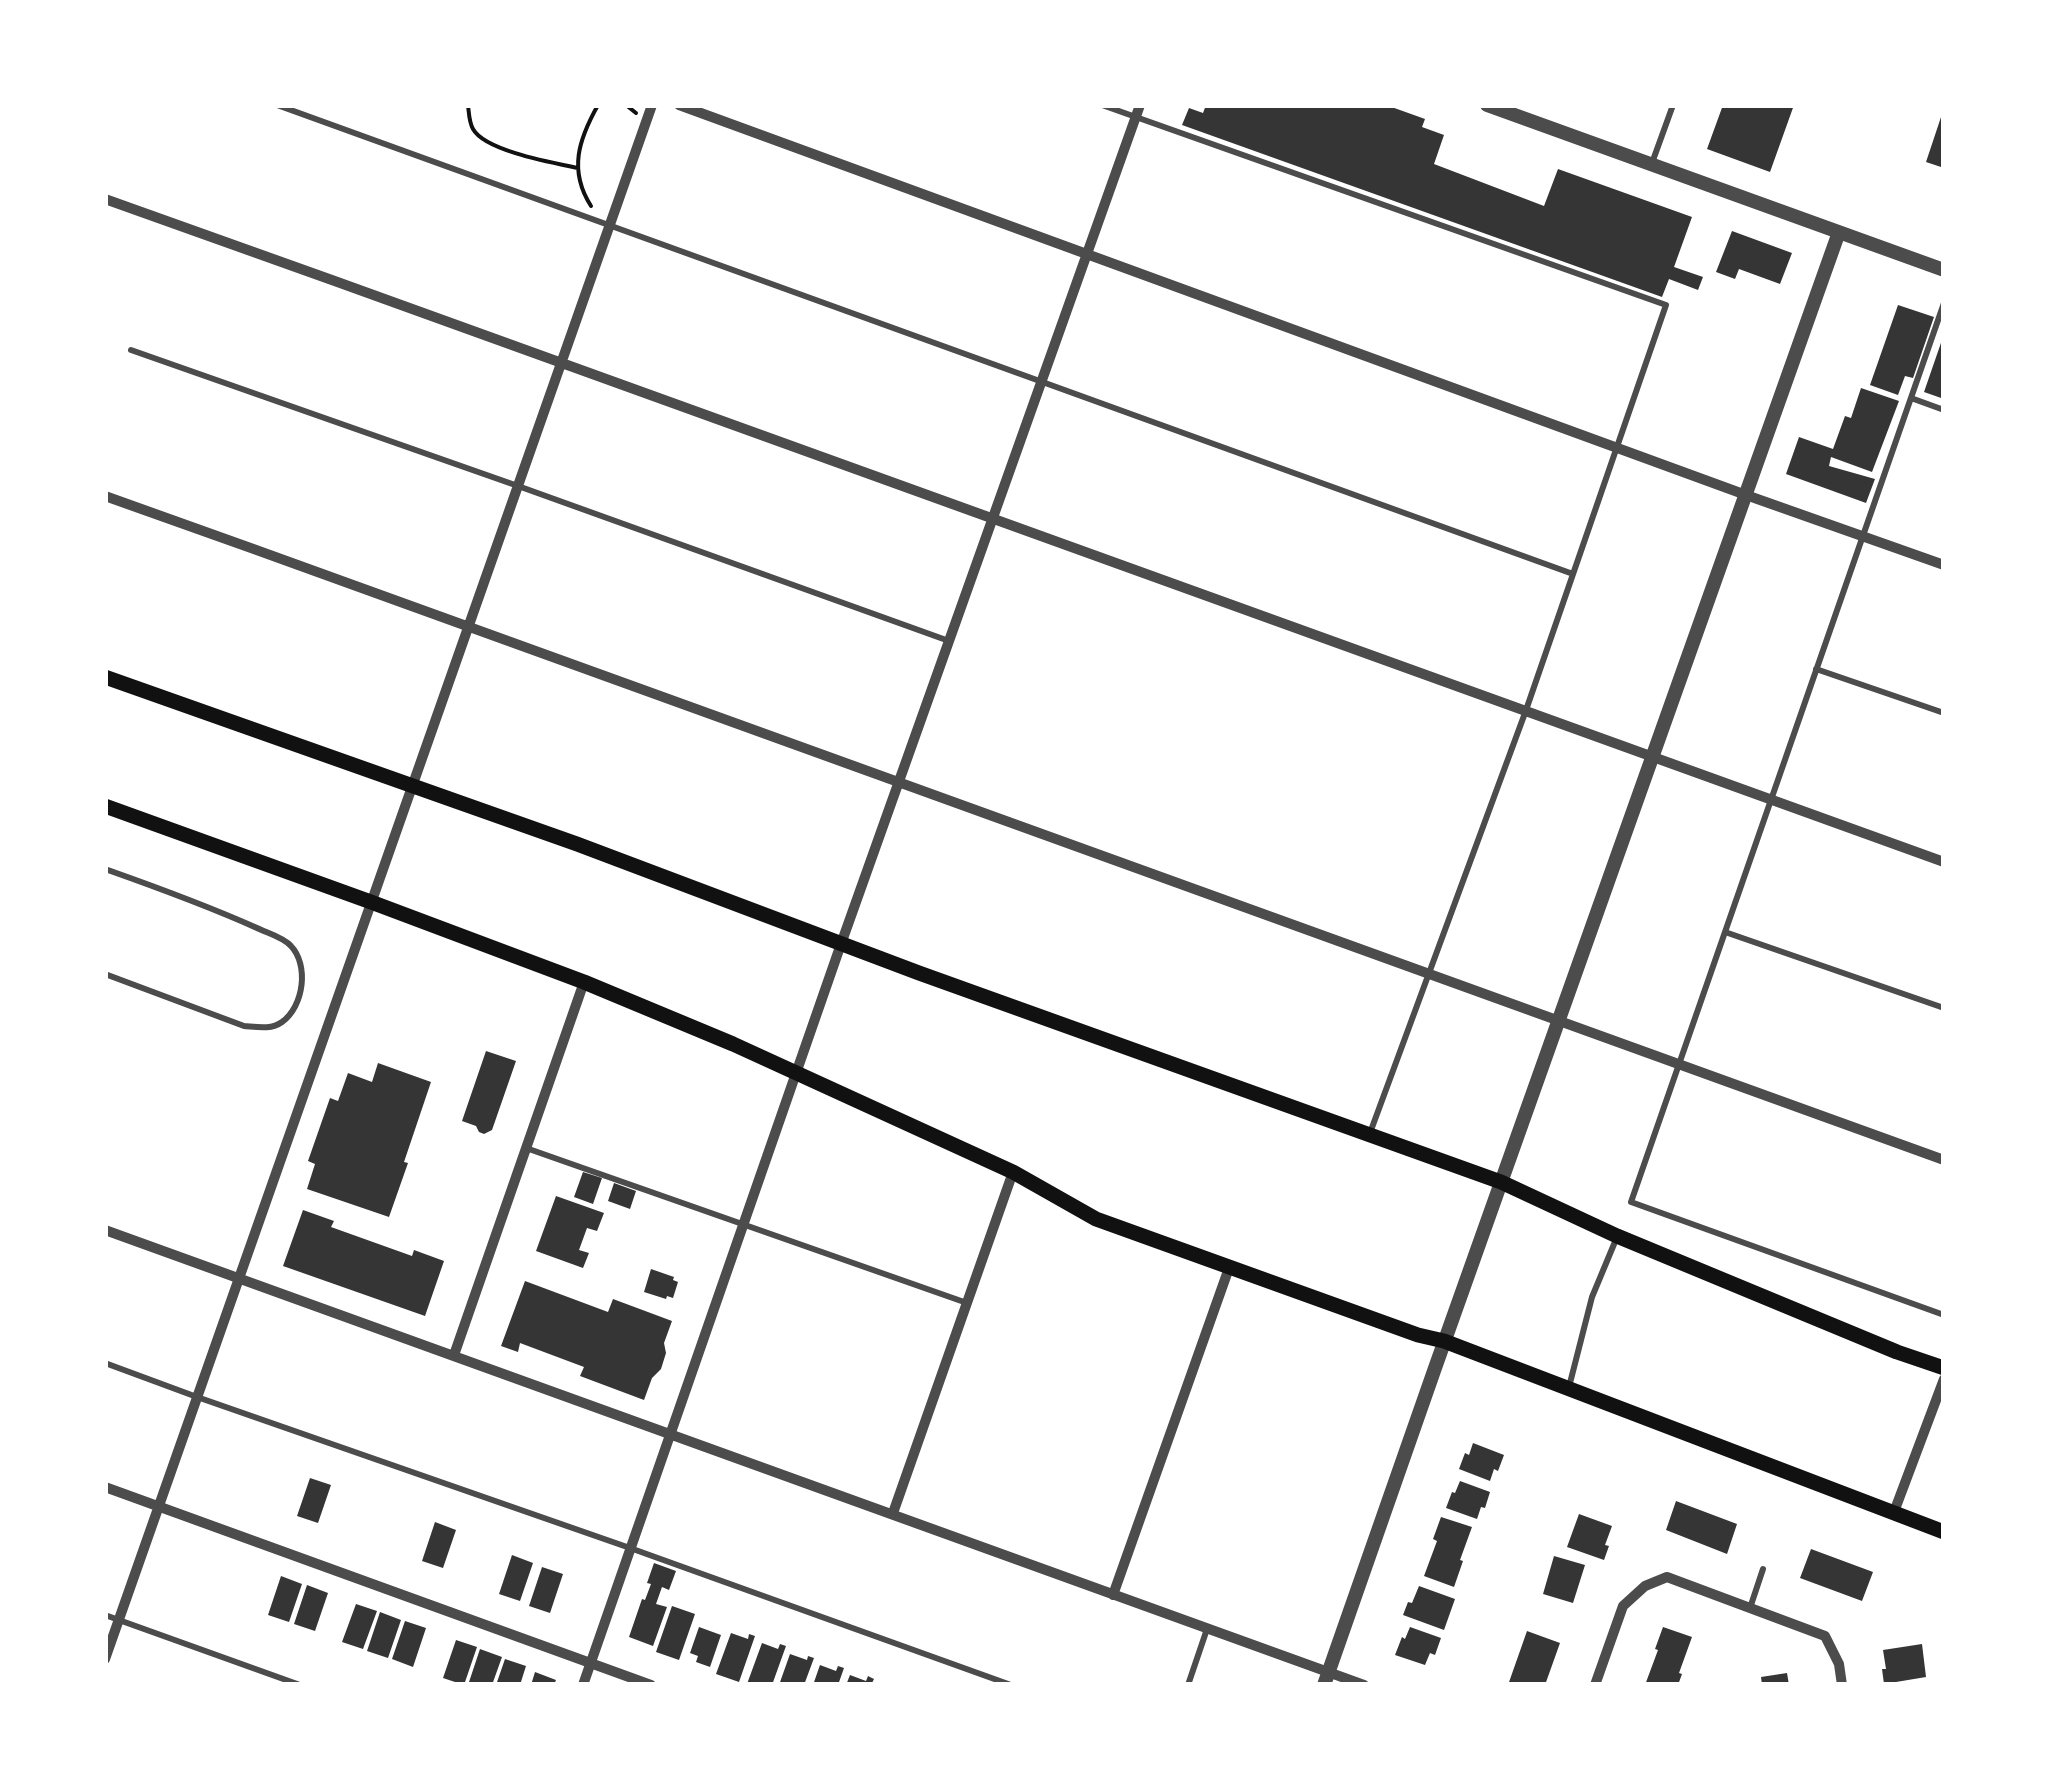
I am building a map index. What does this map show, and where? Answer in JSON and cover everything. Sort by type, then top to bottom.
[{"type":"main road","points":[[105,677],[576,844],[1501,1182],[1617,1236],[1944,1368]]},
{"type":"main road","points":[[105,806],[584,982],[733,1044],[1012,1172],[1096,1218],[1444,1342],[1944,1532]]},
{"type":"street","points":[[105,1659],[652,105]]},
{"type":"street","points":[[678,105],[1944,565]]},
{"type":"street","points":[[1487,105],[1944,270]]},
{"type":"street","points":[[582,1685],[1138,111]]},
{"type":"street","points":[[105,198],[1651,760],[1944,862]]},
{"type":"street","points":[[1327,1679],[1839,232]]},
{"type":"street","points":[[105,496],[1558,1024],[1944,1160]]},
{"type":"street","points":[[454,1356],[584,982]]},
{"type":"street","points":[[892,1513],[1012,1172]]},
{"type":"street","points":[[105,1230],[1208,1629],[1327,1679],[1364,1685]]},
{"type":"street","points":[[1113,1595],[1228,1268]]},
{"type":"street","points":[[1894,1512],[1944,1379]]},
{"type":"street","points":[[105,1488],[650,1685]]},
{"type":"street","points":[[1595,1685],[1624,1606],[1644,1586],[1667,1577],[1825,1636],[1839,1664],[1842,1685]]},
{"type":"lane","points":[[276,105],[1573,574]]},
{"type":"lane","points":[[1102,105],[1138,111],[1666,305],[1525,713],[1370,1134]]},
{"type":"lane","points":[[1651,164],[1673,105]]},
{"type":"lane","points":[[1944,303],[1631,1202],[1944,1314]]},
{"type":"lane","points":[[131,350],[949,641]]},
{"type":"lane","points":[[1911,398],[1944,410]]},
{"type":"lane","points":[[1816,669],[1944,713]]},
{"type":"lane","points":[[105,869],[289,943],[302,963],[294,1009],[281,1023],[266,1028],[244,1026],[105,974]]},
{"type":"lane","points":[[1725,932],[1944,1008]]},
{"type":"lane","points":[[526,1148],[966,1302]]},
{"type":"lane","points":[[1568,1388],[1592,1297],[1617,1236]]},
{"type":"lane","points":[[105,1362],[1011,1685]]},
{"type":"lane","points":[[1750,1608],[1763,1569]]},
{"type":"lane","points":[[105,1615],[300,1685]]},
{"type":"lane","points":[[1188,1685],[1208,1629]]},
{"type":"path","points":[[468,105],[474,130],[482,140],[526,156],[578,168]]},
{"type":"path","points":[[594,210],[578,168],[580,141],[598,105]]},
{"type":"path","points":[[626,105],[636,114]]},
{"type":"building","points":[[1206,105],[1386,105],[1425,119],[1422,127],[1444,135],[1434,164],[1544,206],[1558,169],[1692,217],[1674,267],[1703,277],[1698,290],[1669,279],[1662,297],[1182,125],[1189,108],[1203,113]]},
{"type":"building","points":[[1723,105],[1794,105],[1770,172],[1707,149]]},
{"type":"building","points":[[1944,111],[1944,168],[1926,162]]},
{"type":"building","points":[[1732,231],[1792,253],[1780,284],[1739,269],[1735,279],[1716,272]]},
{"type":"building","points":[[1898,305],[1934,317],[1913,378],[1905,376],[1898,395],[1870,385]]},
{"type":"building","points":[[1944,337],[1944,399],[1924,392]]},
{"type":"building","points":[[1861,388],[1899,401],[1872,472],[1831,457],[1829,466],[1875,479],[1866,503],[1786,474],[1799,437],[1833,449],[1845,416],[1851,418]]},
{"type":"building","points":[[486,1051],[516,1061],[492,1130],[484,1134],[462,1121]]},
{"type":"building","points":[[378,1063],[431,1082],[389,1217],[307,1189],[315,1164],[308,1161],[330,1098],[338,1101],[348,1073],[372,1082]]},
{"type":"building","points":[[583,1172],[602,1178],[593,1204],[574,1197]]},
{"type":"building","points":[[614,1183],[636,1191],[630,1209],[608,1201]]},
{"type":"building","points":[[556,1196],[604,1213],[597,1231],[587,1228],[579,1250],[589,1253],[583,1268],[536,1251]]},
{"type":"building","points":[[303,1210],[334,1221],[331,1227],[412,1256],[414,1250],[444,1261],[425,1316],[283,1266]]},
{"type":"building","points":[[651,1269],[678,1282],[673,1298],[644,1292]]},
{"type":"building","points":[[525,1281],[608,1312],[613,1299],[672,1321],[661,1369],[652,1378],[644,1400],[580,1376],[584,1367],[520,1343],[518,1352],[501,1346]]},
{"type":"building","points":[[1473,1443],[1504,1455],[1490,1481],[1459,1469]]},
{"type":"building","points":[[310,1478],[331,1485],[318,1523],[297,1516]]},
{"type":"building","points":[[1460,1481],[1490,1492],[1477,1519],[1446,1508]]},
{"type":"building","points":[[1676,1501],[1737,1524],[1727,1554],[1666,1530]]},
{"type":"building","points":[[1579,1514],[1612,1526],[1604,1560],[1567,1547]]},
{"type":"building","points":[[1441,1517],[1472,1527],[1454,1587],[1424,1576]]},
{"type":"building","points":[[435,1522],[456,1530],[443,1568],[422,1561]]},
{"type":"building","points":[[1811,1549],[1873,1572],[1862,1601],[1800,1578]]},
{"type":"building","points":[[512,1555],[533,1563],[520,1601],[499,1594]]},
{"type":"building","points":[[1554,1556],[1585,1565],[1573,1603],[1543,1594]]},
{"type":"building","points":[[654,1563],[676,1571],[669,1590],[662,1587],[656,1604],[667,1607],[653,1646],[629,1637],[651,1584],[647,1583]]},
{"type":"building","points":[[542,1567],[563,1574],[550,1613],[529,1606]]},
{"type":"building","points":[[281,1576],[302,1584],[289,1622],[268,1615]]},
{"type":"building","points":[[307,1585],[328,1593],[315,1631],[294,1624]]},
{"type":"building","points":[[1419,1586],[1455,1599],[1444,1630],[1403,1615]]},
{"type":"building","points":[[356,1604],[377,1611],[363,1649],[342,1642]]},
{"type":"building","points":[[672,1606],[695,1614],[679,1660],[656,1652]]},
{"type":"building","points":[[380,1612],[401,1620],[388,1658],[367,1651]]},
{"type":"building","points":[[405,1621],[426,1628],[413,1667],[392,1659]]},
{"type":"building","points":[[699,1627],[721,1635],[710,1667],[696,1662],[698,1656],[690,1653]]},
{"type":"building","points":[[1410,1627],[1441,1638],[1435,1655],[1430,1653],[1425,1665],[1395,1655]]},
{"type":"building","points":[[1663,1627],[1692,1637],[1679,1673],[1682,1674],[1678,1685],[1645,1685],[1658,1650],[1655,1649]]},
{"type":"building","points":[[1527,1631],[1560,1643],[1545,1685],[1508,1685]]},
{"type":"building","points":[[731,1633],[748,1639],[749,1634],[755,1636],[739,1682],[716,1674]]},
{"type":"building","points":[[456,1640],[477,1647],[464,1685],[443,1678]]},
{"type":"building","points":[[762,1643],[778,1649],[780,1644],[786,1646],[772,1685],[750,1685],[747,1684]]},
{"type":"building","points":[[1922,1644],[1926,1677],[1884,1684],[1883,1650]]},
{"type":"building","points":[[480,1649],[502,1657],[492,1685],[468,1685]]},
{"type":"building","points":[[790,1654],[807,1660],[808,1656],[814,1658],[804,1685],[779,1685]]},
{"type":"building","points":[[505,1659],[526,1666],[520,1685],[496,1685]]},
{"type":"building","points":[[820,1665],[836,1671],[838,1666],[844,1668],[838,1685],[813,1685]]},
{"type":"building","points":[[535,1672],[556,1680],[554,1685],[531,1685]]},
{"type":"building","points":[[1787,1673],[1789,1685],[1762,1685],[1761,1677]]},
{"type":"building","points":[[850,1675],[866,1681],[868,1676],[876,1685],[846,1685]]}]
